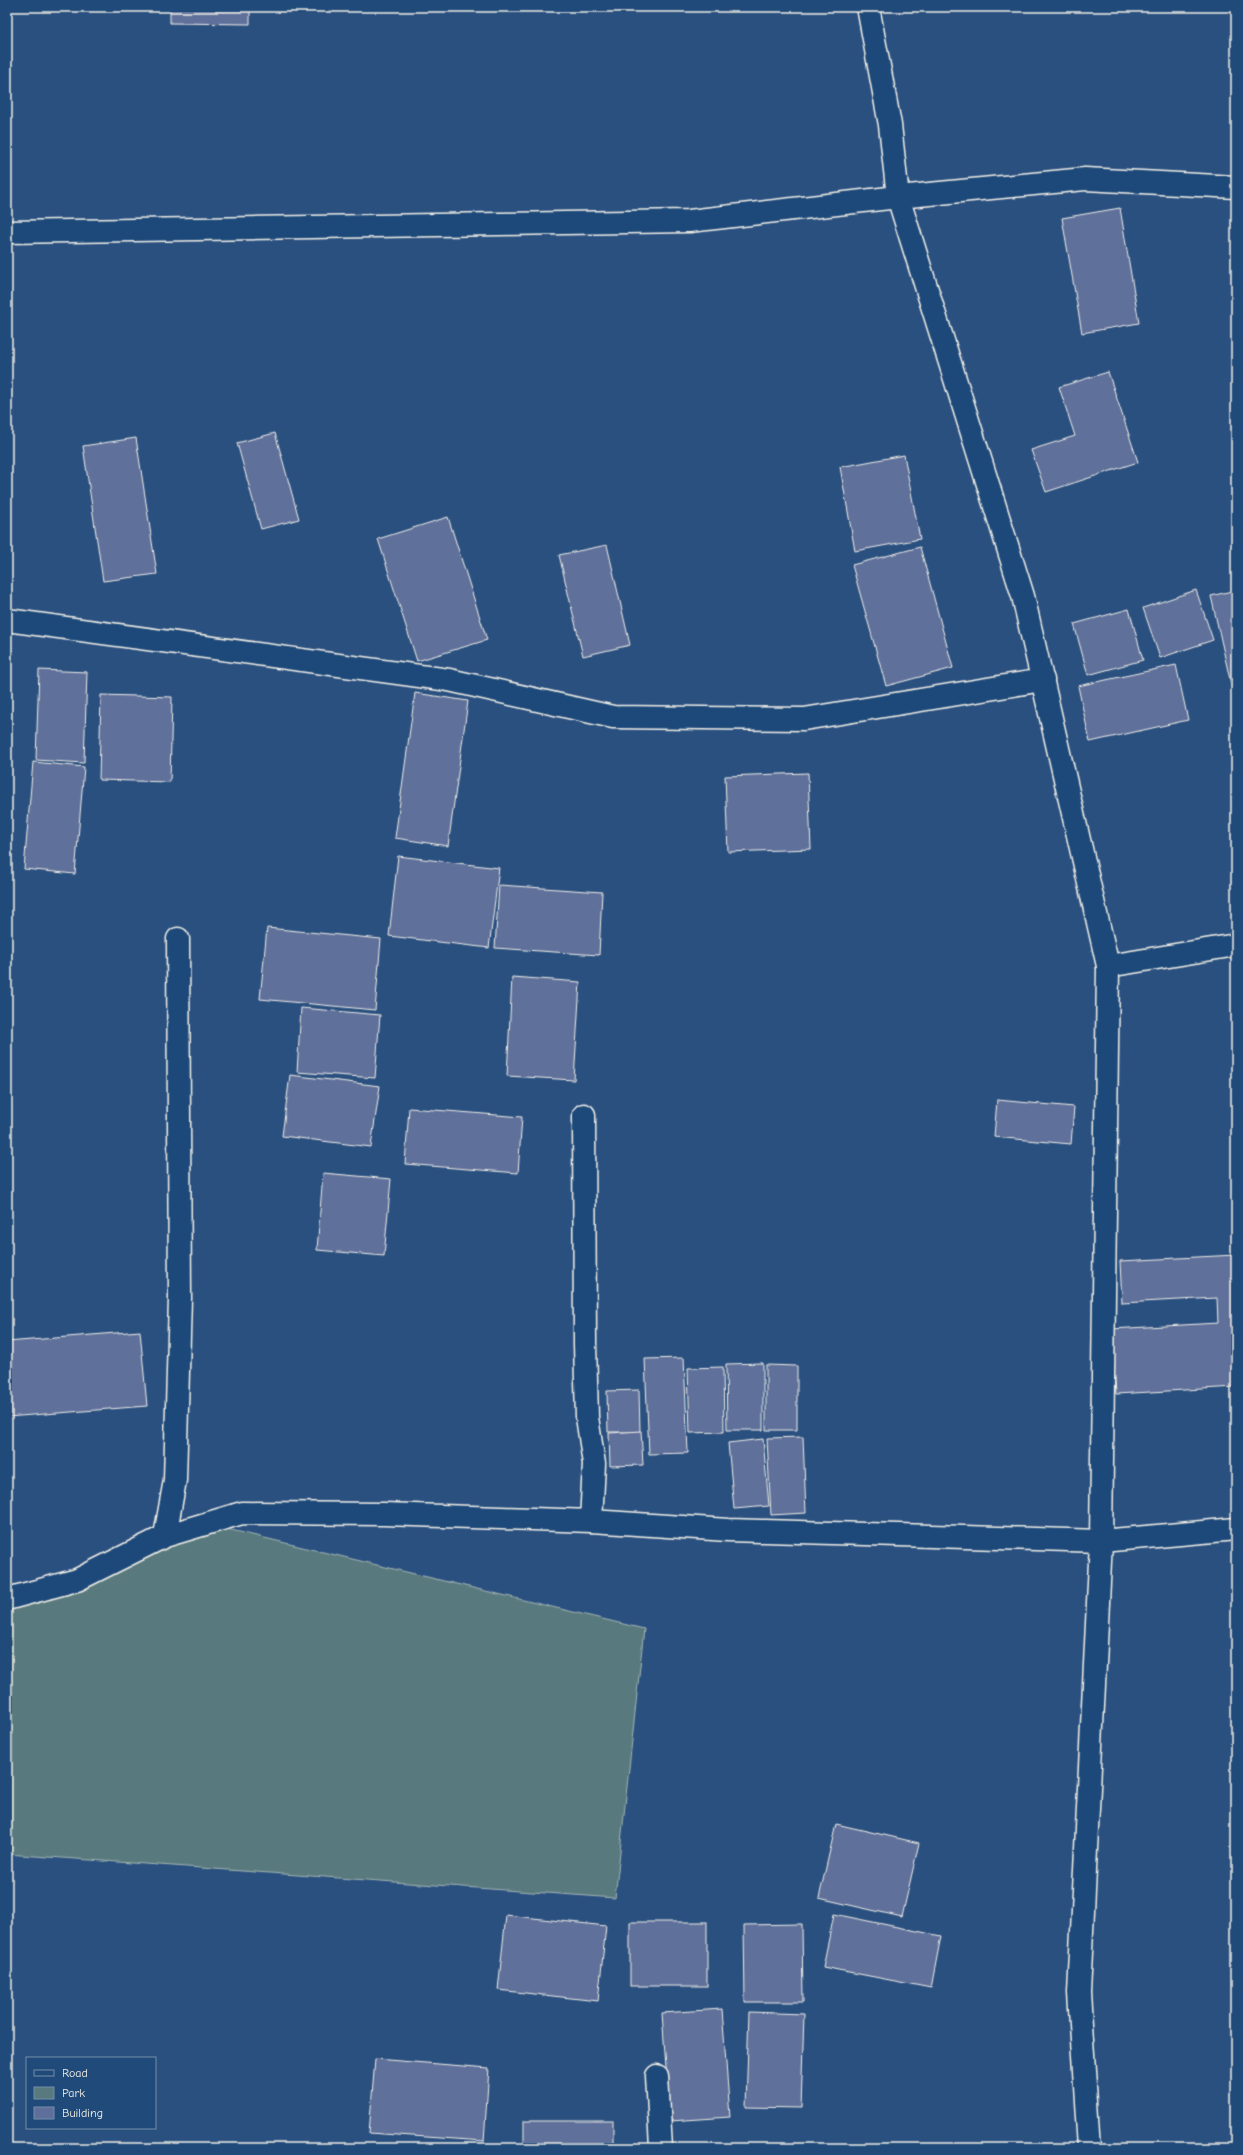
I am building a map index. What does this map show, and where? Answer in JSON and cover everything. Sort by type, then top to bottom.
[{"type":"street","points":[[868,7],[890,125],[898,197],[1023,596],[1044,680],[1108,966],[1101,1541],[1079,1993],[1090,2148]]},
{"type":"street","points":[[7,232],[689,220],[898,197],[1085,179],[1236,187]]},
{"type":"street","points":[[7,620],[449,680],[613,717],[804,719],[1044,680]]},
{"type":"street","points":[[165,1536],[175,1480],[180,1298],[178,939]]},
{"type":"street","points":[[1108,966],[1236,945]]},
{"type":"street","points":[[584,1116],[585,1344],[587,1417],[594,1464],[590,1521]]},
{"type":"street","points":[[7,1599],[77,1580],[165,1536],[242,1513],[384,1514],[590,1521],[728,1530],[1101,1541],[1236,1529]]},
{"type":"street","points":[[657,2076],[661,2148]]},
{"type":"green space","points":[[227,1529],[644,1629],[615,1898],[7,1854],[7,1597]]},
{"type":"building","points":[[170,7],[250,7],[250,24],[170,23]]},
{"type":"building","points":[[1120,208],[1139,323],[1082,333],[1062,218]]},
{"type":"building","points":[[1108,372],[1138,462],[1046,492],[1031,450],[1075,436],[1059,387]]},
{"type":"building","points":[[275,433],[299,519],[261,529],[237,443]]},
{"type":"building","points":[[136,438],[157,574],[103,581],[83,446]]},
{"type":"building","points":[[904,455],[920,539],[855,551],[840,467]]},
{"type":"building","points":[[448,517],[487,640],[417,661],[378,539]]},
{"type":"building","points":[[607,545],[630,645],[583,656],[559,555]]},
{"type":"building","points":[[920,547],[953,668],[886,686],[852,565]]},
{"type":"building","points":[[1196,590],[1213,640],[1160,658],[1143,608]]},
{"type":"building","points":[[1236,590],[1236,706],[1211,596]]},
{"type":"building","points":[[1129,609],[1143,660],[1088,675],[1074,624]]},
{"type":"building","points":[[1176,665],[1188,720],[1090,742],[1078,686]]},
{"type":"building","points":[[39,670],[87,672],[84,763],[36,760]]},
{"type":"building","points":[[415,693],[468,701],[448,846],[395,838]]},
{"type":"building","points":[[101,695],[172,697],[170,782],[99,780]]},
{"type":"building","points":[[33,762],[84,767],[75,874],[24,869]]},
{"type":"building","points":[[808,773],[811,849],[728,852],[725,776]]},
{"type":"building","points":[[398,856],[499,868],[489,948],[389,936]]},
{"type":"building","points":[[499,885],[602,892],[599,955],[495,948]]},
{"type":"building","points":[[267,928],[381,939],[375,1010],[260,999]]},
{"type":"building","points":[[512,977],[580,982],[574,1080],[507,1076]]},
{"type":"building","points":[[301,1008],[380,1015],[375,1078],[297,1072]]},
{"type":"building","points":[[290,1075],[380,1086],[371,1147],[282,1136]]},
{"type":"building","points":[[997,1100],[1074,1107],[1071,1144],[994,1137]]},
{"type":"building","points":[[409,1108],[522,1117],[518,1173],[405,1164]]},
{"type":"building","points":[[323,1173],[391,1179],[384,1256],[317,1250]]},
{"type":"building","points":[[1236,1255],[1236,1387],[1116,1394],[1111,1329],[1218,1323],[1217,1298],[1122,1303],[1120,1261]]},
{"type":"building","points":[[140,1331],[147,1406],[7,1417],[7,1342]]},
{"type":"building","points":[[684,1358],[688,1453],[649,1454],[645,1359]]},
{"type":"building","points":[[763,1363],[763,1430],[727,1430],[726,1364]]},
{"type":"building","points":[[766,1365],[797,1366],[797,1430],[766,1430]]},
{"type":"building","points":[[723,1367],[724,1432],[690,1433],[688,1368]]},
{"type":"building","points":[[639,1390],[640,1432],[608,1432],[607,1391]]},
{"type":"building","points":[[641,1431],[643,1465],[610,1466],[609,1433]]},
{"type":"building","points":[[803,1437],[806,1513],[771,1515],[767,1438]]},
{"type":"building","points":[[763,1439],[769,1506],[734,1509],[728,1443]]},
{"type":"building","points":[[836,1824],[919,1843],[902,1917],[819,1898]]},
{"type":"building","points":[[834,1914],[941,1936],[931,1988],[823,1967]]},
{"type":"building","points":[[506,1915],[606,1926],[598,2001],[498,1990]]},
{"type":"building","points":[[630,1922],[707,1922],[707,1986],[630,1986]]},
{"type":"building","points":[[802,1924],[803,2002],[745,2002],[744,1925]]},
{"type":"building","points":[[722,2009],[730,2117],[670,2121],[662,2013]]},
{"type":"building","points":[[749,2012],[804,2014],[801,2108],[746,2107]]},
{"type":"building","points":[[375,2059],[489,2068],[484,2141],[369,2133]]},
{"type":"building","points":[[524,2121],[613,2121],[613,2148],[524,2148]]}]
